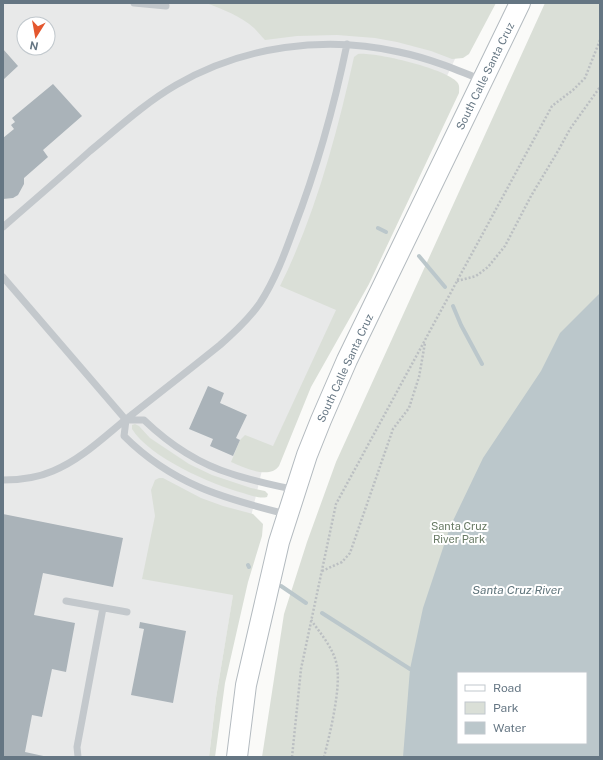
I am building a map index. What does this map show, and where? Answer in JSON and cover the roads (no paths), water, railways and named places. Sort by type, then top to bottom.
[{"type":"street","name":"South Calle Santa Cruz","points":[[237,757],[246,685],[279,542],[295,490],[316,431],[338,379],[520,3]]},
{"type":"lane","points":[[134,3],[166,6]]},
{"type":"lane","points":[[3,227],[129,118],[186,80],[226,62],[275,49],[311,45],[347,44],[383,49],[415,56],[482,80]]},
{"type":"lane","points":[[3,480],[32,478],[64,466],[83,454],[235,332],[252,313],[267,291],[290,240],[319,159],[336,96],[347,44]]},
{"type":"lane","points":[[3,277],[126,420],[124,436],[145,456],[171,473],[216,495],[287,514]]},
{"type":"lane","points":[[126,420],[144,420],[162,436],[184,451],[220,470],[295,490]]},
{"type":"lane","points":[[66,601],[127,612]]},
{"type":"lane","points":[[78,757],[77,747],[103,608]]},
{"type":"water","name":"Santa Cruz River","points":[[600,293],[600,757],[403,757],[410,669],[423,608],[450,527],[483,458],[541,371],[560,333]]},
{"type":"waterway","points":[[378,228],[386,232]]},
{"type":"waterway","points":[[419,256],[445,287]]},
{"type":"waterway","points":[[453,306],[461,325],[482,364]]},
{"type":"waterway","points":[[281,586],[306,603]]},
{"type":"waterway","points":[[322,613],[410,669]]},
{"type":"park label","name":"Santa Cruz River Park","points":[[459,532]]}]
